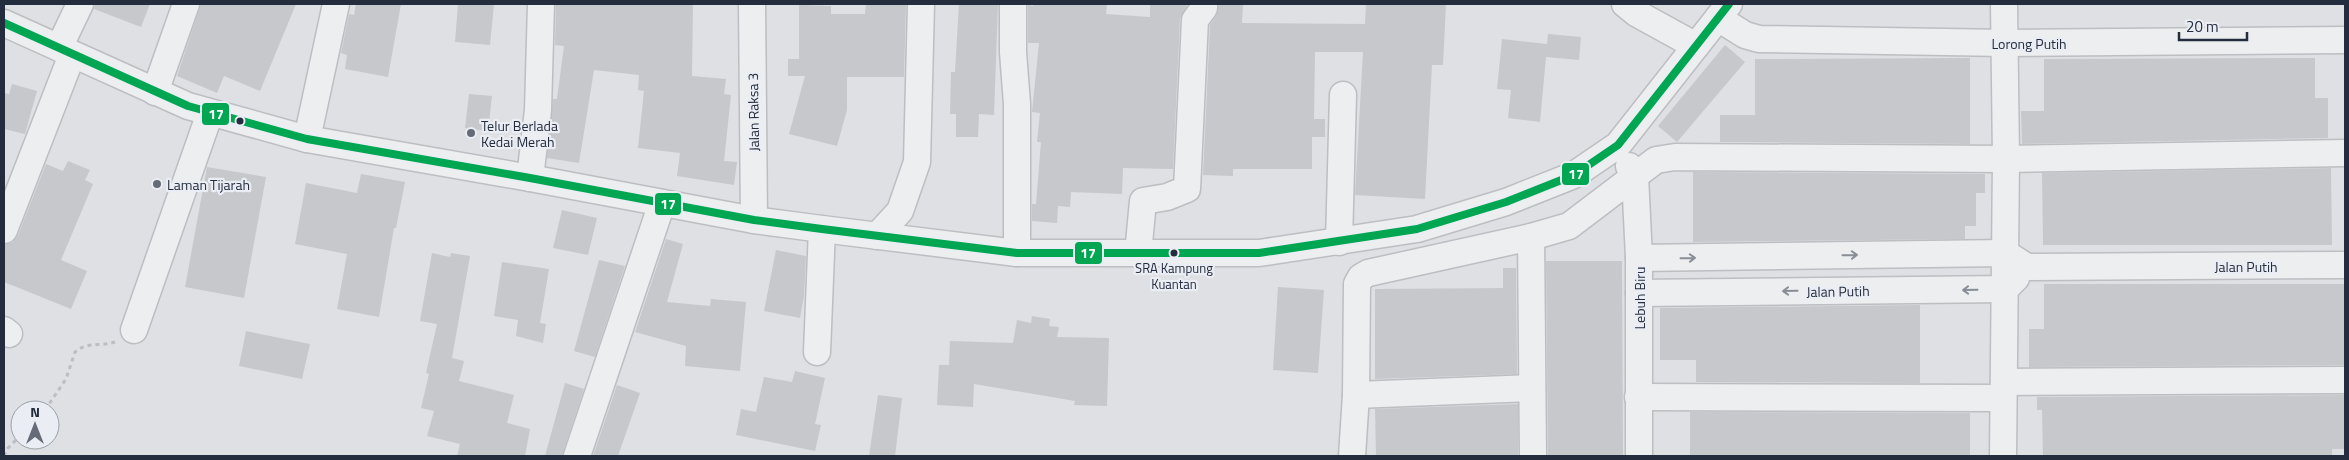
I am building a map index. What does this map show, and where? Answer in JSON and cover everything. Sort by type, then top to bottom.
[{"type":"street","points":[[4,230],[66,51],[80,4]]},
{"type":"street","points":[[155,92],[186,4]]},
{"type":"street","points":[[307,139],[336,4]]},
{"type":"street","points":[[530,178],[538,110],[541,4]]},
{"type":"street","name":"Jalan Raksa 3","points":[[752,4],[754,220]]},
{"type":"street","points":[[878,236],[900,211],[917,162],[921,4]]},
{"type":"street","points":[[1014,4],[1013,52],[1017,104],[1017,253]]},
{"type":"street","points":[[1138,254],[1143,201],[1187,190],[1195,20],[1204,8],[1204,4]]},
{"type":"street","points":[[1625,4],[1636,13],[1696,46]]},
{"type":"street","points":[[2003,456],[2006,159],[2004,4]]},
{"type":"street","points":[[4,23],[155,92],[210,113],[307,139],[754,220],[1017,253],[1259,254],[1417,229],[1506,202],[1574,175],[1618,146],[1724,11]]},
{"type":"street","name":"Lorong Putih","points":[[1724,11],[1745,35],[1759,39],[2005,43],[2345,40]]},
{"type":"street","points":[[1339,242],[1342,95]]},
{"type":"street","points":[[134,330],[210,113]]},
{"type":"street","name":"Lebuh Biru","points":[[1618,146],[1635,176],[1639,258],[1639,456]]},
{"type":"street","points":[[1352,456],[1356,395],[1357,284],[1361,277],[1368,273],[1531,237],[1569,226],[1656,160],[1675,157],[2006,159],[2345,153]]},
{"type":"street","points":[[577,456],[662,203]]},
{"type":"street","points":[[817,352],[822,229]]},
{"type":"street","points":[[1531,237],[1533,456]]},
{"type":"street","points":[[1639,258],[2005,253],[2027,267],[2004,289]]},
{"type":"street","name":"Jalan Putih","points":[[2027,267],[2345,265]]},
{"type":"street","name":"Jalan Putih","points":[[1639,293],[2004,289]]},
{"type":"street","points":[[1638,396],[2004,390],[2345,380]]},
{"type":"street","points":[[1356,395],[1532,388]]},
{"type":"path","points":[[52,400],[66,379],[75,352],[88,344],[106,345],[121,340],[134,330]]},
{"type":"building","points":[[95,4],[150,4],[141,27],[94,9]]},
{"type":"building","points":[[201,4],[296,4],[260,91],[224,76],[217,93],[177,76]]},
{"type":"building","points":[[356,4],[401,4],[388,77],[345,69],[347,55],[341,53],[349,14],[354,15]]},
{"type":"building","points":[[458,4],[494,4],[490,45],[455,42]]},
{"type":"building","points":[[556,4],[693,4],[692,76],[726,79],[724,94],[731,95],[724,161],[737,162],[734,185],[677,176],[680,153],[638,148],[644,91],[638,90],[639,75],[594,70],[579,163],[547,158],[553,99],[557,99],[564,46],[555,45]]},
{"type":"building","points":[[866,4],[906,4],[904,77],[847,77],[847,110],[837,146],[789,134],[805,76],[788,76],[788,59],[799,59],[799,5],[831,6],[831,14],[865,14]]},
{"type":"building","points":[[959,4],[998,4],[994,115],[979,114],[978,137],[956,137],[956,114],[950,114],[951,72],[955,72]]},
{"type":"building","points":[[1033,4],[1107,4],[1106,14],[1150,17],[1150,4],[1188,4],[1180,19],[1173,169],[1123,168],[1122,194],[1071,192],[1070,207],[1058,206],[1057,223],[1032,221],[1032,204],[1036,204],[1041,142],[1037,142],[1040,113],[1032,112],[1039,43],[1028,43],[1028,5],[1033,6]]},
{"type":"building","points":[[1219,4],[1243,4],[1242,23],[1365,24],[1366,4],[1446,4],[1443,65],[1432,65],[1425,199],[1355,195],[1363,52],[1315,52],[1314,119],[1325,119],[1325,137],[1312,137],[1312,169],[1233,169],[1233,176],[1203,175],[1210,25],[1216,16]]},
{"type":"building","points":[[1548,34],[1581,37],[1579,60],[1546,57],[1540,122],[1508,118],[1511,90],[1497,89],[1502,39],[1547,44]]},
{"type":"building","points":[[1725,45],[1745,62],[1677,142],[1658,126]]},
{"type":"building","points":[[1970,58],[1970,144],[1720,142],[1720,115],[1755,115],[1755,59]]},
{"type":"building","points":[[2315,58],[2315,98],[2328,98],[2328,138],[2022,144],[2021,111],[2044,111],[2044,59]]},
{"type":"building","points":[[12,84],[37,91],[25,134],[4,129],[4,93],[9,94]]},
{"type":"building","points":[[469,94],[492,96],[488,131],[465,128]]},
{"type":"building","points":[[68,161],[90,170],[85,180],[93,184],[61,260],[87,271],[71,309],[4,282],[4,245],[13,242],[18,235],[46,164],[63,171]]},
{"type":"building","points":[[207,167],[266,177],[244,298],[185,287]]},
{"type":"building","points":[[2331,168],[2332,245],[2043,245],[2042,173]]},
{"type":"building","points":[[1693,172],[1985,174],[1985,193],[1976,193],[1976,226],[1965,226],[1965,239],[1693,242]]},
{"type":"building","points":[[361,174],[405,182],[396,228],[394,228],[379,317],[337,309],[347,254],[295,244],[306,183],[357,193]]},
{"type":"building","points":[[562,210],[597,218],[588,255],[553,248]]},
{"type":"building","points":[[666,239],[683,244],[667,302],[710,306],[711,299],[746,302],[740,371],[685,366],[686,346],[635,332]]},
{"type":"building","points":[[776,250],[806,256],[804,296],[800,318],[764,311]]},
{"type":"building","points":[[432,253],[450,257],[451,253],[470,256],[452,358],[464,361],[459,381],[514,395],[507,423],[530,429],[525,456],[457,456],[460,444],[427,436],[434,411],[421,408],[429,374],[426,373],[437,324],[420,321]]},
{"type":"building","points":[[599,260],[625,266],[595,357],[574,351]]},
{"type":"building","points":[[1546,261],[1622,261],[1623,456],[1548,456]]},
{"type":"building","points":[[502,262],[549,269],[540,323],[546,324],[543,343],[516,336],[518,320],[494,316]]},
{"type":"building","points":[[1503,268],[1516,268],[1517,374],[1375,379],[1375,289],[1503,288]]},
{"type":"building","points":[[2044,284],[2345,284],[2345,365],[2029,367],[2029,329],[2044,329]]},
{"type":"building","points":[[1278,287],[1324,290],[1318,373],[1273,370]]},
{"type":"building","points":[[1920,305],[1920,383],[1696,382],[1696,360],[1660,360],[1660,308]]},
{"type":"building","points":[[1032,316],[1050,319],[1049,326],[1059,327],[1057,337],[1109,338],[1107,406],[1074,405],[1075,401],[974,384],[973,407],[937,405],[939,365],[949,365],[950,341],[1013,343],[1017,320],[1031,323]]},
{"type":"building","points":[[246,331],[310,344],[302,379],[239,366]]},
{"type":"building","points":[[795,371],[825,378],[815,424],[821,425],[815,451],[736,435],[741,409],[756,412],[764,377],[792,382]]},
{"type":"building","points":[[565,383],[584,389],[562,456],[545,456]]},
{"type":"building","points":[[617,385],[640,393],[618,456],[593,456]]},
{"type":"building","points":[[878,395],[902,398],[895,456],[869,456]]},
{"type":"building","points":[[2344,395],[2344,449],[2332,449],[2332,456],[2043,456],[2042,410],[2037,410],[2037,397]]},
{"type":"building","points":[[1518,404],[1518,456],[1376,456],[1375,409]]},
{"type":"building","points":[[1690,412],[1970,413],[1970,456],[1690,456]]},
{"type":"transit line","name":"17","points":[[4,23],[188,106],[307,139],[754,220],[1017,253],[1259,253],[1417,229],[1506,202],[1574,175],[1618,145],[1729,4]]},
{"type":"place","name":"Telur Berlada Kedai Merah","points":[[471,133]]},
{"type":"place","name":"Laman Tijarah","points":[[157,184]]},
{"type":"place","name":"SRA Kampung Kuantan","points":[[1174,253]]}]
